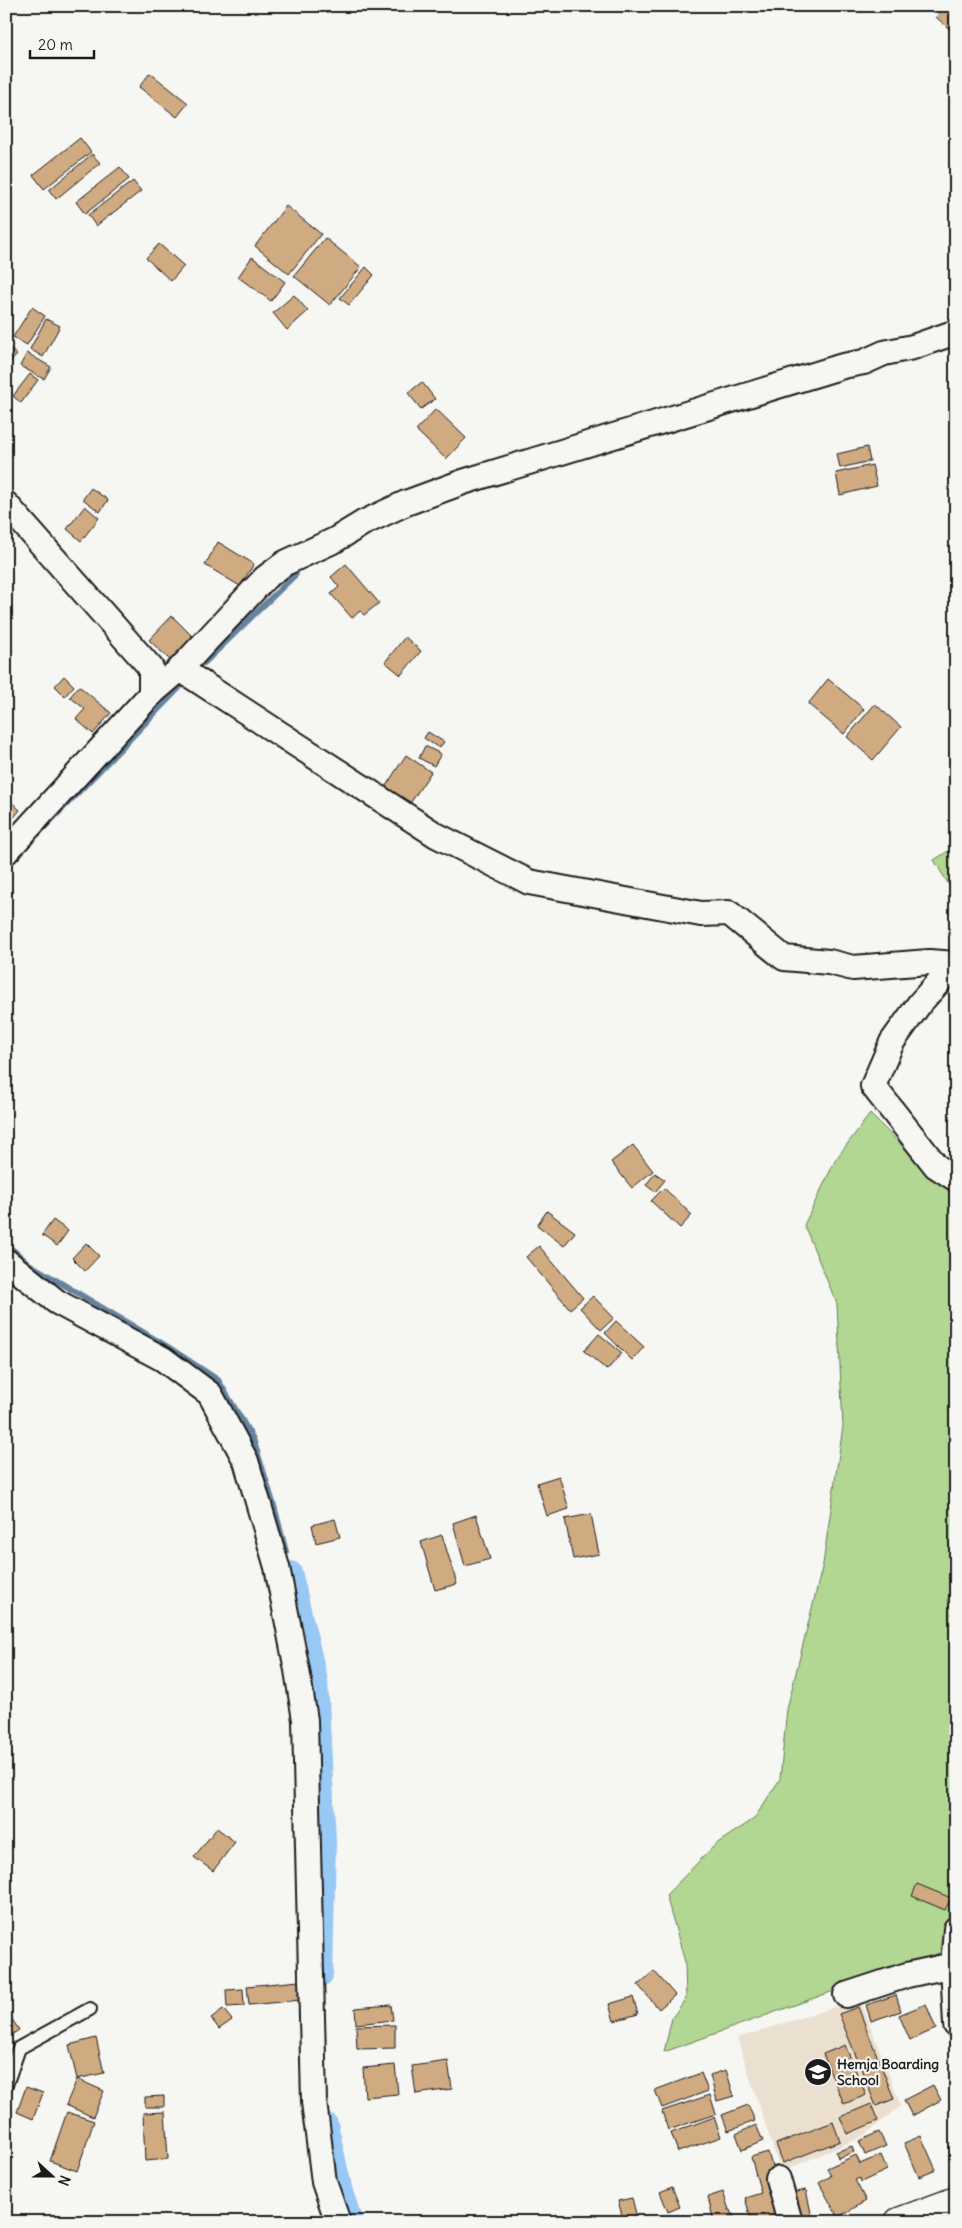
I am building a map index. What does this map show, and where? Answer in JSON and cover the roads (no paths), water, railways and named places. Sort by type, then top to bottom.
[{"type":"highway","points":[[899,2222],[956,2201]]},
{"type":"street","points":[[6,852],[151,694],[180,669],[265,578],[286,564],[406,503],[463,482],[843,366],[864,362],[884,353],[913,347],[956,332]]},
{"type":"street","points":[[6,504],[150,668],[151,694]]},
{"type":"street","points":[[180,669],[436,835],[529,882],[701,914],[730,913],[784,958],[829,962],[853,968],[929,962],[956,964]]},
{"type":"street","points":[[956,964],[925,996],[892,1042],[873,1086],[936,1166],[956,1179]]},
{"type":"street","points":[[6,1261],[57,1302],[163,1359],[210,1394],[246,1461],[277,1567],[305,1720],[314,2102],[324,2182],[338,2222]]},
{"type":"street","points":[[956,1929],[953,1966],[956,2025]]},
{"type":"street","points":[[846,1995],[907,1975],[953,1966]]},
{"type":"street","points":[[778,2179],[790,2222]]},
{"type":"lane","points":[[6,2085],[19,2048],[90,2009]]},
{"type":"waterway","points":[[204,663],[296,574]]},
{"type":"waterway","points":[[38,834],[180,687]]},
{"type":"waterway","points":[[6,867],[16,857]]},
{"type":"waterway","points":[[6,1244],[29,1264],[168,1347],[218,1380],[253,1439],[286,1552]]},
{"type":"waterway","points":[[291,1572],[317,1681],[325,1841],[322,1975]]},
{"type":"waterway","points":[[327,2124],[342,2192],[352,2222]]},
{"type":"place","name":"Hemja Boarding School","points":[[818,2072]]}]
